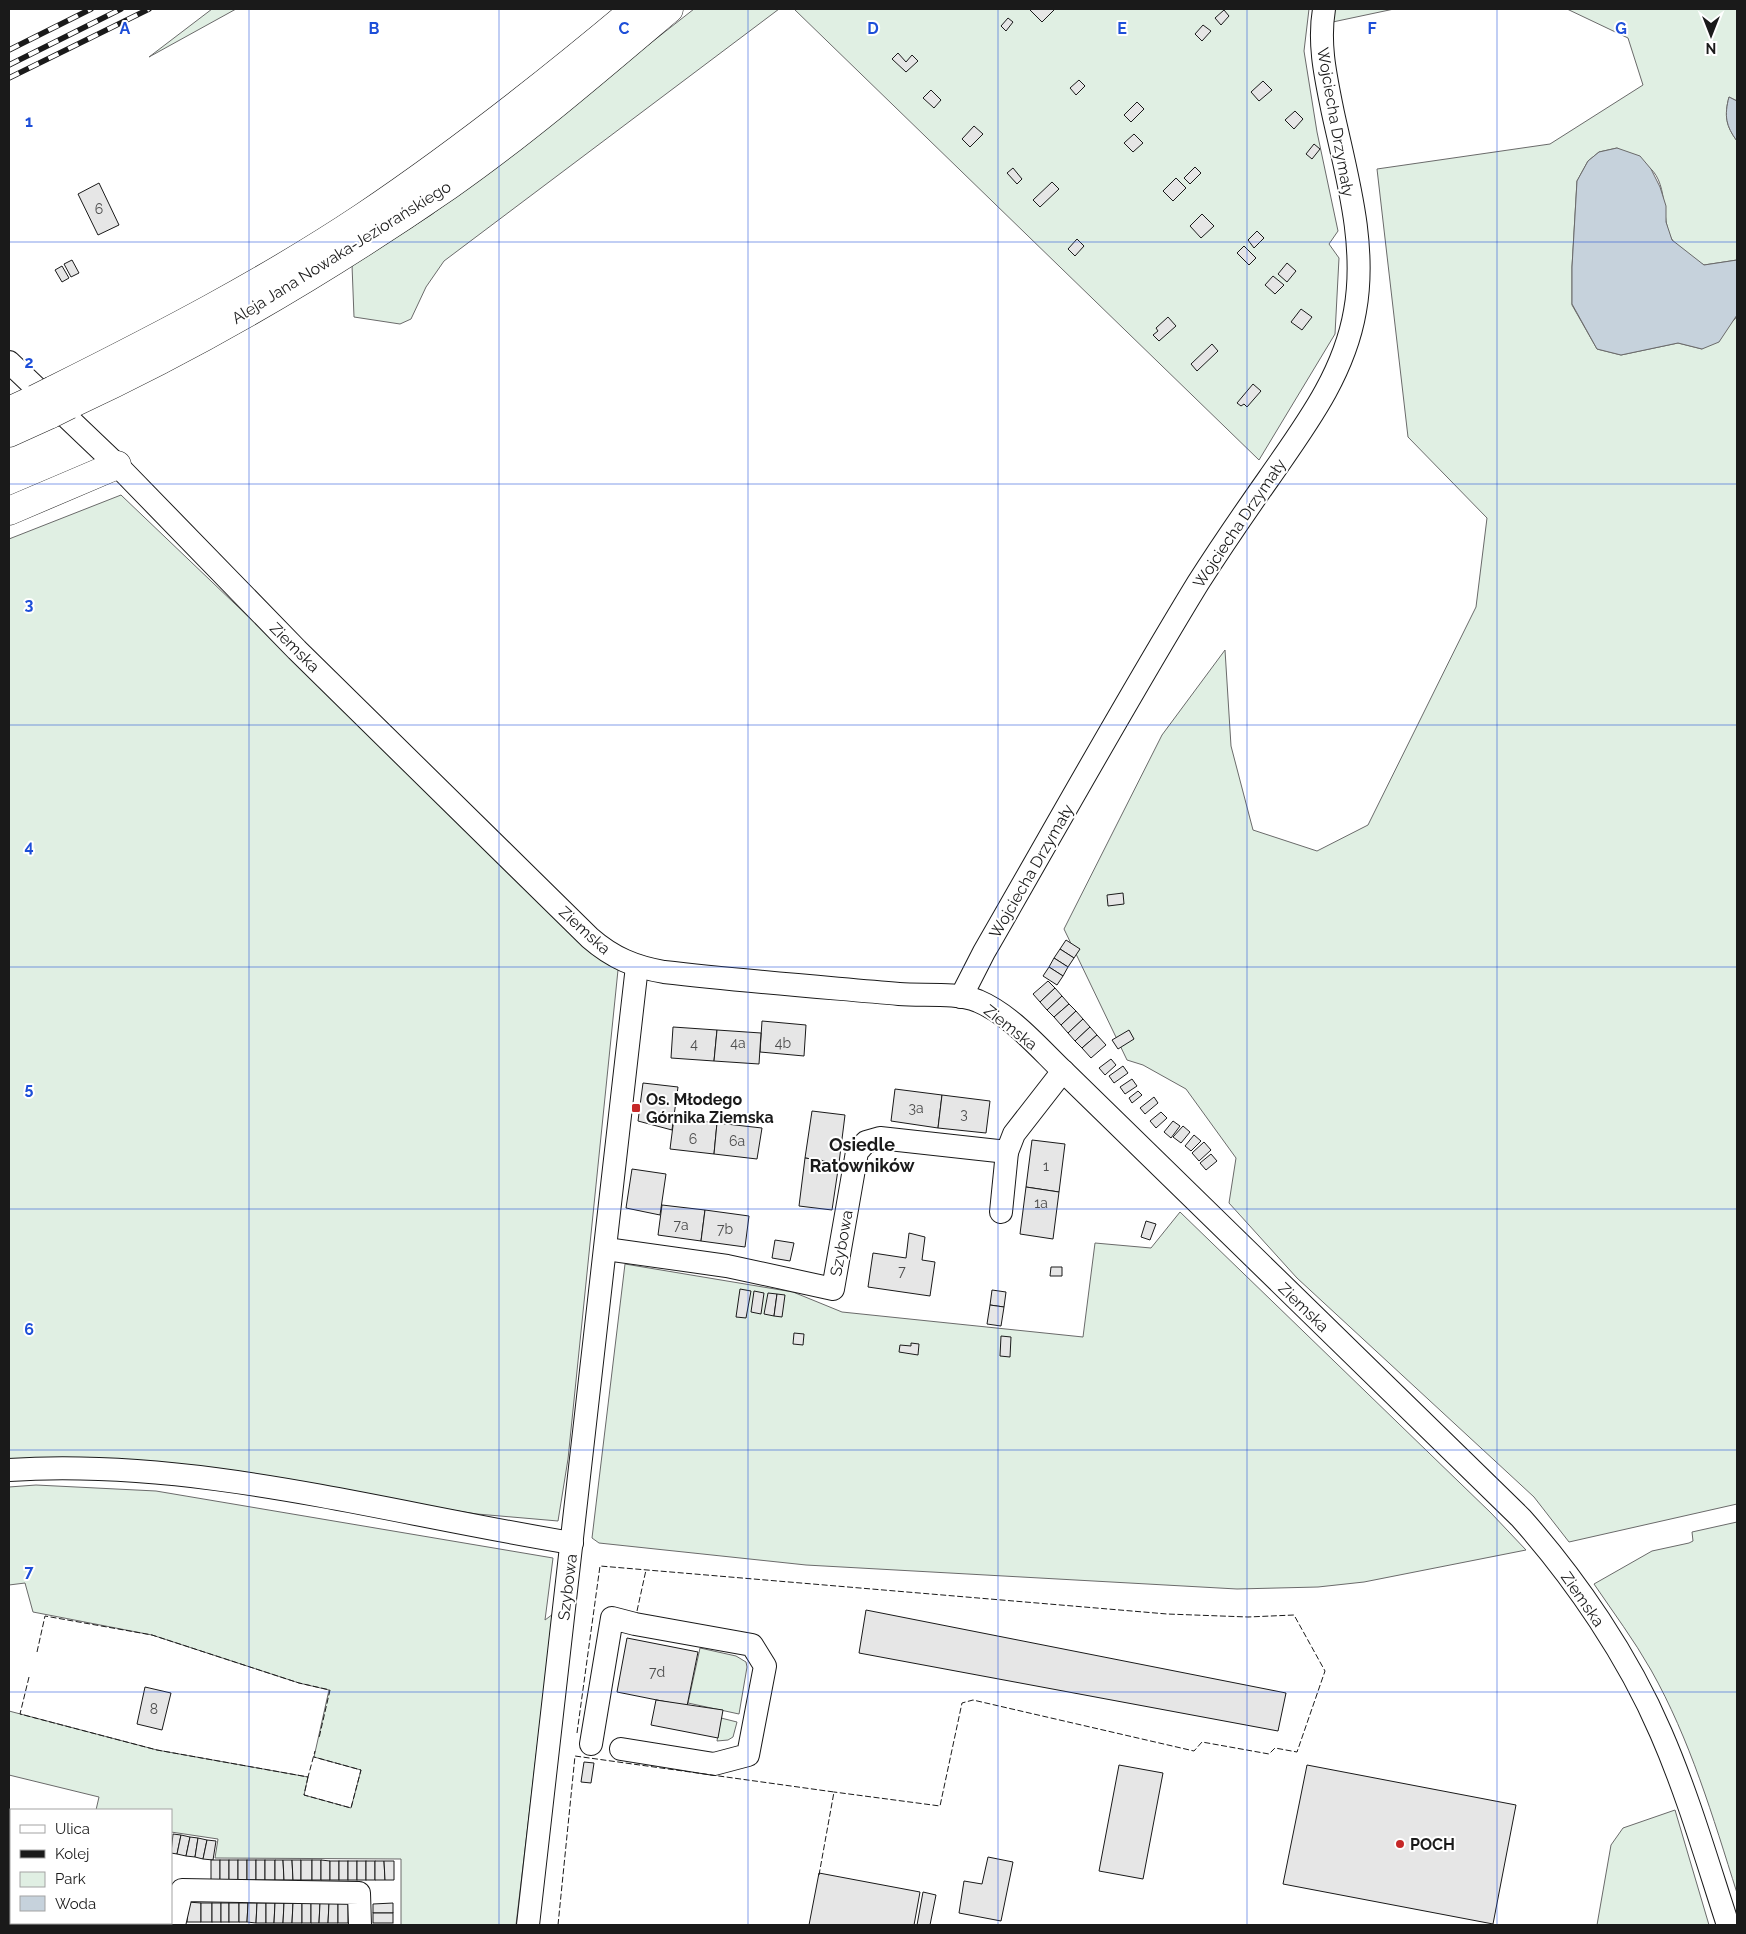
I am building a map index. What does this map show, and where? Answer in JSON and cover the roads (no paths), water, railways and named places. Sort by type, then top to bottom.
[{"type":"main road","name":"Aleja Jana Nowaka-Jeziorańskiego","points":[[9,434],[52,402],[152,340],[234,295],[361,218],[503,118],[635,9]]},
{"type":"main road","name":"Aleja Jana Nowaka-Jeziorańskiego","points":[[9,411],[52,402],[162,360],[245,315],[370,238],[449,185],[514,136],[669,9]]},
{"type":"main road","points":[[9,511],[117,465]]},
{"type":"street","name":"Wojciecha Drzymały","points":[[961,998],[984,952],[1183,608],[1234,528],[1318,406],[1338,366],[1354,315],[1359,259],[1346,173],[1324,65],[1321,34],[1324,9]]},
{"type":"street","name":"Ziemska","points":[[9,362],[117,465],[292,644],[590,938],[609,953],[637,966],[717,978],[961,998],[977,1001],[994,1010],[1063,1071],[1521,1518],[1545,1545],[1621,1656],[1644,1697],[1676,1771],[1728,1925]]},
{"type":"street","name":"Szybowa","points":[[528,1925],[637,966]]},
{"type":"street","points":[[1001,1212],[1007,1152],[1014,1134],[1063,1071]]},
{"type":"street","name":"Szybowa","points":[[606,1250],[728,1266],[833,1289],[856,1152],[866,1142],[880,1138],[1007,1152]]},
{"type":"street","points":[[9,1470],[52,1467],[154,1471],[277,1489],[572,1543]]},
{"type":"street","points":[[591,1744],[612,1618],[635,1624],[752,1645],[765,1666],[748,1755],[714,1764],[621,1749]]},
{"type":"street","points":[[174,1925],[182,1890],[360,1893],[360,1925]]},
{"type":"water","points":[[1729,97],[1737,101],[1737,141],[1730,130],[1727,120]]},
{"type":"water","points":[[1617,148],[1640,156],[1651,169],[1660,187],[1666,206],[1666,222],[1672,240],[1704,265],[1737,260],[1737,315],[1719,342],[1702,349],[1678,343],[1621,355],[1597,349],[1572,304],[1572,267],[1577,181],[1588,161],[1599,152]]},
{"type":"railway","points":[[9,50],[91,9]]},
{"type":"railway","points":[[9,65],[121,9]]},
{"type":"railway","points":[[9,78],[149,9]]},
{"type":"place","name":"Os. Młodego Górnika Ziemska","points":[[636,1108]]},
{"type":"place","name":"POCH","points":[[1400,1844]]},
{"type":"district","name":"Osiedle Ratowników","points":[[862,1155]]}]
